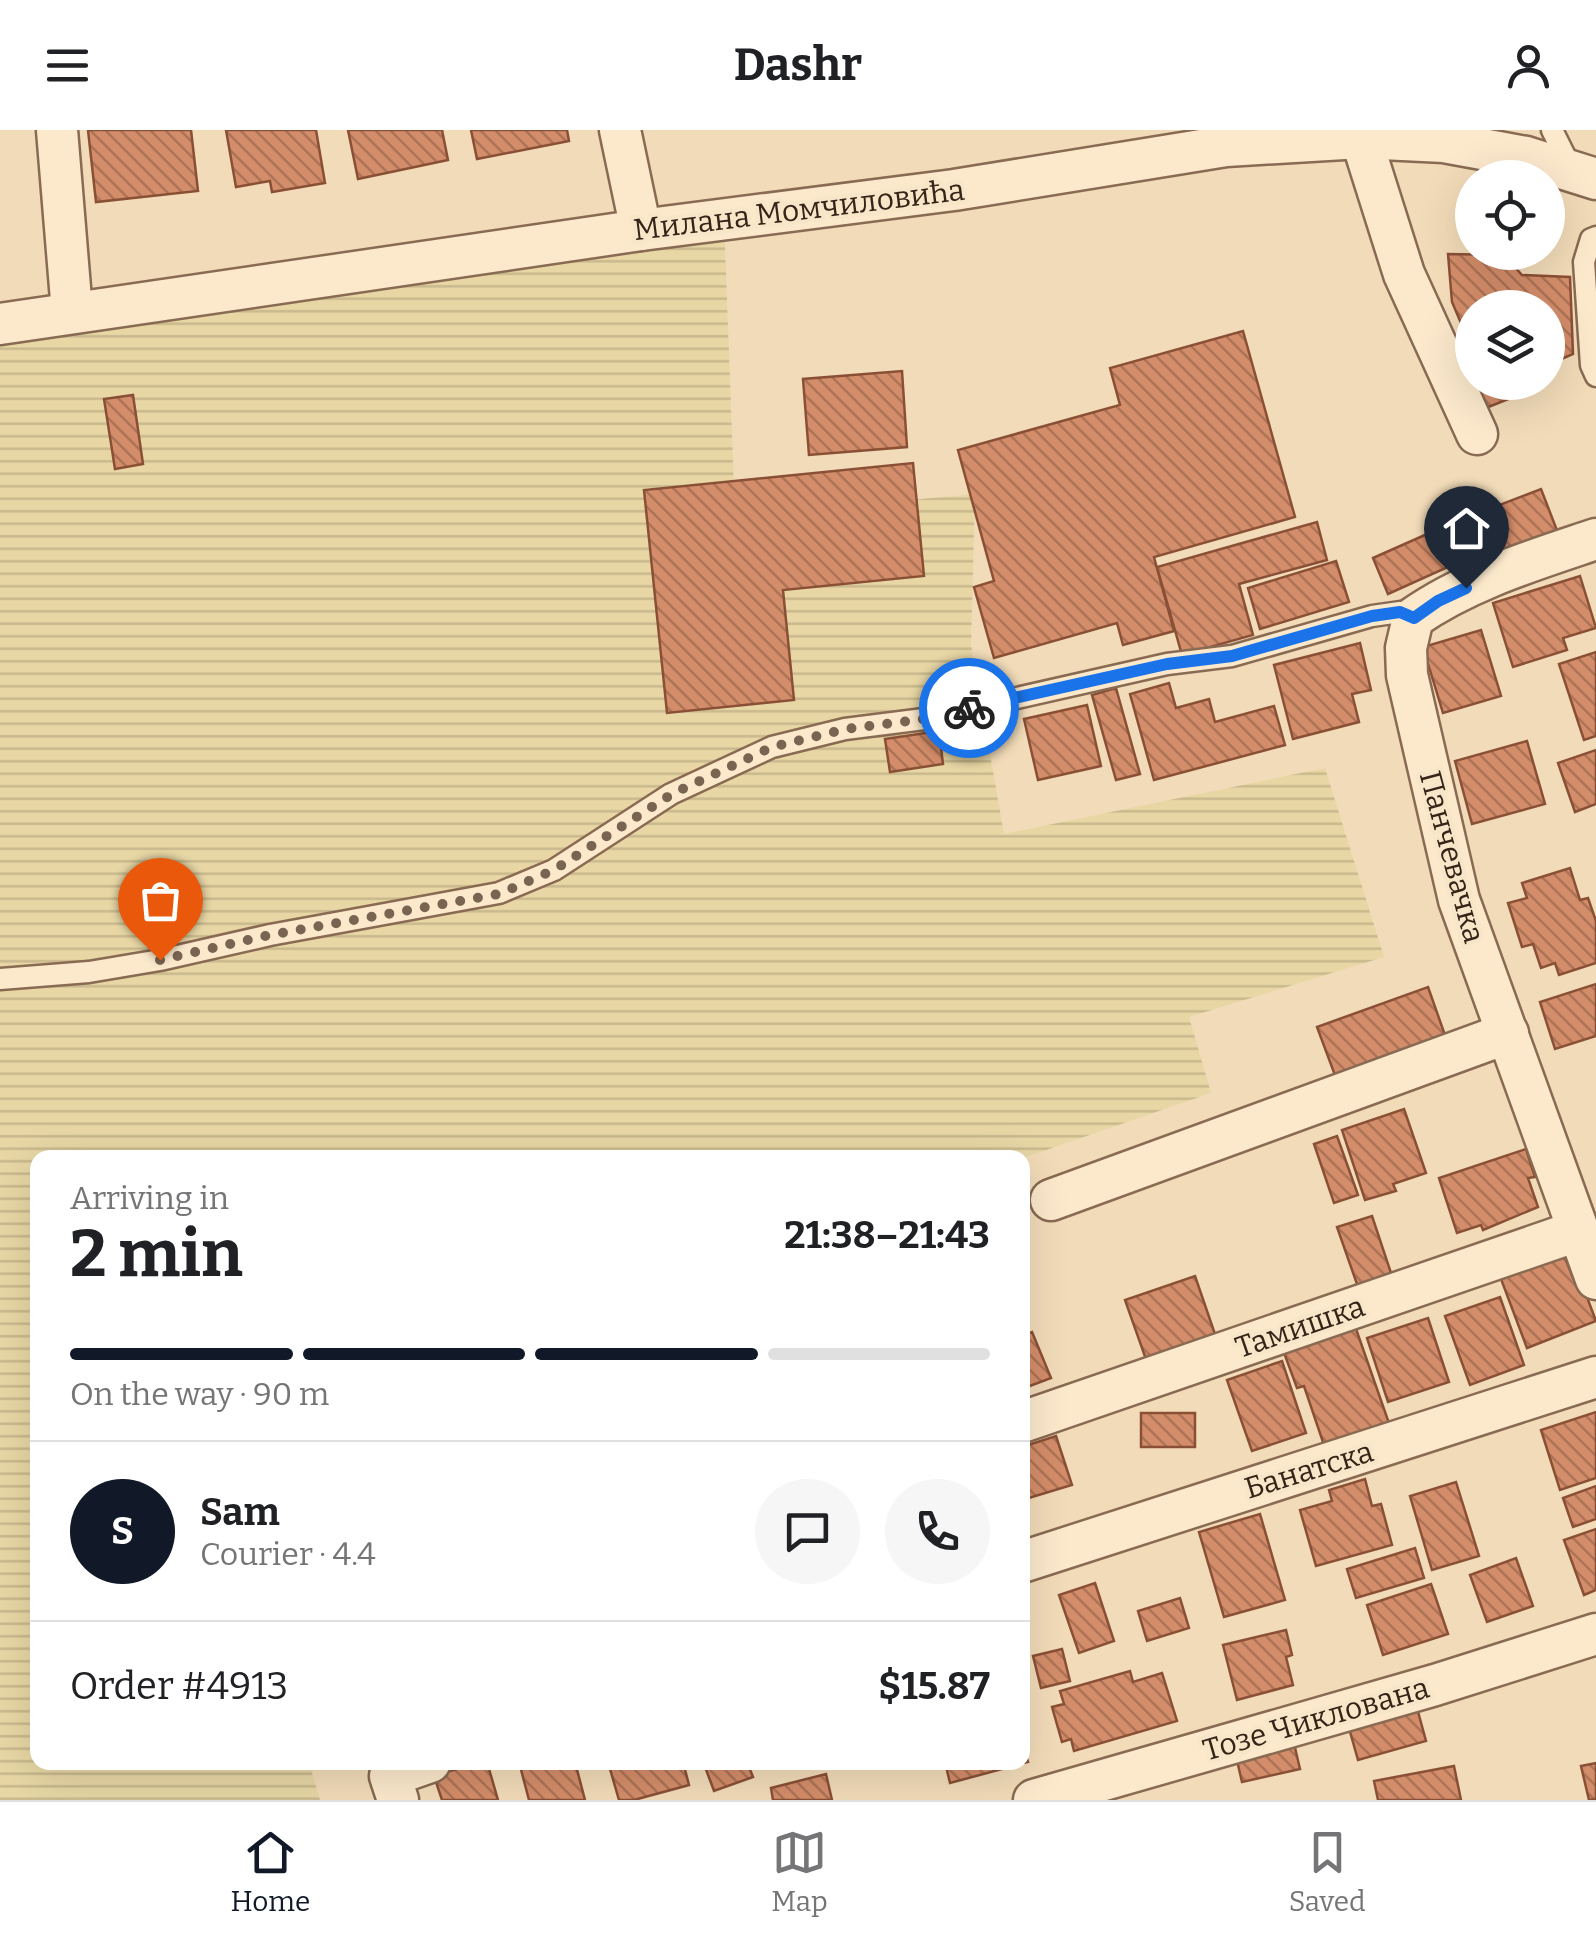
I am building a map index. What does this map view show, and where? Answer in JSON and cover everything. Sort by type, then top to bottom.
[{"type":"street","points":[[56,130],[72,312]]},
{"type":"street","points":[[620,130],[641,230]]},
{"type":"street","name":"Милана Момчиловића","points":[[0,324],[641,230],[954,190],[1225,138],[1444,142],[1526,157],[1585,175]]},
{"type":"street","points":[[1361,138],[1404,274],[1477,434]]},
{"type":"street","points":[[1414,618],[1438,601],[1492,576],[1596,538]]},
{"type":"street","name":"Панчевачка","points":[[1414,618],[1406,648],[1407,674],[1459,900],[1596,1279]]},
{"type":"street","points":[[1051,1200],[1508,1033]]},
{"type":"street","name":"Тамишка","points":[[1030,1419],[1577,1231]]},
{"type":"street","name":"Банатска","points":[[1030,1559],[1596,1377]]},
{"type":"street","name":"Тозе Чиклована","points":[[1034,1800],[1434,1685],[1596,1634]]},
{"type":"street","points":[[394,1788],[419,1770]]},
{"type":"lane","points":[[1552,130],[1585,175]]},
{"type":"lane","points":[[1596,237],[1591,239],[1584,262],[1591,365],[1596,376]]},
{"type":"lane","points":[[0,979],[89,972],[160,960],[270,935],[499,894],[554,870],[672,794],[772,747],[846,729],[924,719],[1167,664],[1232,656],[1382,614],[1400,612],[1414,618]]},
{"type":"shaded area","points":[[724,219],[735,516],[975,494],[971,645],[1004,834],[1325,768],[1384,957],[1189,1017],[1211,1093],[1030,1156],[1030,1150],[30,1150],[30,1770],[311,1770],[320,1800],[0,1800],[0,324]]},
{"type":"building","points":[[88,130],[191,130],[198,191],[96,202]]},
{"type":"building","points":[[226,130],[316,130],[325,183],[272,192],[270,181],[236,187]]},
{"type":"building","points":[[348,130],[442,130],[448,160],[358,179]]},
{"type":"building","points":[[471,130],[567,130],[569,141],[477,159]]},
{"type":"building","points":[[1448,254],[1455,254],[1455,270],[1518,270],[1522,275],[1570,277],[1573,354],[1565,358],[1565,290],[1455,290],[1455,309]]},
{"type":"building","points":[[1243,331],[1295,517],[1154,557],[1174,631],[1123,645],[1117,623],[994,658],[974,587],[994,581],[958,450],[1120,405],[1110,368]]},
{"type":"building","points":[[902,371],[907,447],[809,455],[803,379]]},
{"type":"building","points":[[133,395],[143,464],[115,469],[104,399]]},
{"type":"building","points":[[1471,400],[1506,400],[1476,412]]},
{"type":"building","points":[[913,463],[924,576],[783,590],[794,700],[667,713],[644,490]]},
{"type":"building","points":[[1541,489],[1558,533],[1476,565],[1458,521]]},
{"type":"building","points":[[1317,522],[1327,560],[1239,584],[1253,635],[1182,655],[1157,567]]},
{"type":"building","points":[[1452,523],[1468,558],[1388,594],[1373,558]]},
{"type":"building","points":[[1336,561],[1349,602],[1260,629],[1248,588]]},
{"type":"building","points":[[1580,576],[1596,628],[1563,638],[1567,650],[1513,667],[1493,603]]},
{"type":"building","points":[[1481,630],[1501,696],[1443,713],[1423,647]]},
{"type":"building","points":[[1360,643],[1371,690],[1352,694],[1359,722],[1293,739],[1274,665]]},
{"type":"building","points":[[1596,652],[1596,736],[1584,740],[1559,664]]},
{"type":"building","points":[[1169,683],[1176,708],[1209,699],[1215,722],[1274,706],[1285,745],[1154,780],[1130,694]]},
{"type":"building","points":[[1116,688],[1140,774],[1116,780],[1092,695]]},
{"type":"building","points":[[1087,705],[1101,766],[1038,780],[1024,719]]},
{"type":"building","points":[[939,731],[943,764],[890,772],[885,739]]},
{"type":"building","points":[[1527,741],[1545,804],[1472,824],[1455,761]]},
{"type":"building","points":[[1596,750],[1596,804],[1575,812],[1558,763]]},
{"type":"building","points":[[1570,868],[1580,900],[1588,898],[1596,921],[1596,963],[1559,975],[1555,963],[1541,968],[1533,944],[1522,947],[1508,903],[1527,898],[1522,883]]},
{"type":"building","points":[[1596,984],[1596,1036],[1555,1049],[1540,1002]]},
{"type":"building","points":[[1428,987],[1446,1038],[1336,1078],[1317,1027]]},
{"type":"building","points":[[1404,1109],[1426,1173],[1393,1184],[1396,1191],[1365,1200],[1342,1130]]},
{"type":"building","points":[[1337,1136],[1358,1195],[1334,1203],[1314,1144]]},
{"type":"building","points":[[1526,1149],[1535,1177],[1528,1178],[1538,1207],[1483,1230],[1481,1225],[1457,1233],[1439,1178]]},
{"type":"building","points":[[1372,1216],[1392,1276],[1358,1287],[1337,1227]]},
{"type":"building","points":[[1564,1255],[1573,1278],[1579,1276],[1596,1321],[1527,1348],[1501,1279]]},
{"type":"building","points":[[1195,1276],[1217,1340],[1148,1365],[1125,1300]]},
{"type":"building","points":[[1500,1297],[1524,1365],[1470,1385],[1445,1316]]},
{"type":"building","points":[[1428,1318],[1449,1382],[1388,1402],[1367,1338]]},
{"type":"building","points":[[1355,1326],[1391,1429],[1326,1451],[1304,1386],[1297,1388],[1283,1350]]},
{"type":"building","points":[[1030,1333],[1051,1378],[1030,1386]]},
{"type":"building","points":[[1282,1361],[1306,1433],[1252,1451],[1227,1380]]},
{"type":"building","points":[[1596,1412],[1596,1478],[1560,1490],[1541,1430]]},
{"type":"building","points":[[1141,1413],[1195,1413],[1195,1447],[1141,1447]]},
{"type":"building","points":[[1056,1436],[1072,1485],[1030,1498],[1030,1444]]},
{"type":"building","points":[[1365,1479],[1372,1506],[1381,1504],[1392,1545],[1316,1566],[1300,1510],[1332,1501],[1329,1490]]},
{"type":"building","points":[[1456,1482],[1479,1556],[1432,1570],[1410,1496]]},
{"type":"building","points":[[1596,1486],[1596,1519],[1573,1527],[1563,1498]]},
{"type":"building","points":[[1260,1514],[1285,1600],[1224,1617],[1199,1532]]},
{"type":"building","points":[[1596,1529],[1596,1590],[1584,1595],[1564,1540]]},
{"type":"building","points":[[1415,1548],[1424,1578],[1356,1598],[1347,1569]]},
{"type":"building","points":[[1516,1558],[1533,1606],[1487,1622],[1470,1575]]},
{"type":"building","points":[[1095,1583],[1114,1641],[1079,1653],[1059,1595]]},
{"type":"building","points":[[1431,1584],[1448,1634],[1383,1655],[1367,1605]]},
{"type":"building","points":[[1180,1598],[1189,1628],[1147,1641],[1138,1611]]},
{"type":"building","points":[[1286,1630],[1292,1655],[1286,1657],[1293,1685],[1237,1700],[1223,1645]]},
{"type":"building","points":[[1062,1649],[1070,1681],[1041,1688],[1033,1656]]},
{"type":"building","points":[[1130,1671],[1133,1682],[1162,1673],[1177,1721],[1074,1751],[1071,1739],[1062,1742],[1052,1707],[1064,1704],[1060,1691]]},
{"type":"building","points":[[1417,1708],[1426,1741],[1358,1760],[1349,1728]]},
{"type":"building","points":[[1293,1739],[1300,1769],[1242,1782],[1235,1752]]},
{"type":"building","points":[[1596,1763],[1596,1799],[1589,1800],[1581,1766]]},
{"type":"building","points":[[1454,1766],[1461,1800],[1378,1800],[1374,1781]]},
{"type":"building","points":[[453,1770],[489,1770],[498,1800],[442,1800],[434,1776]]},
{"type":"building","points":[[521,1770],[577,1770],[585,1800],[529,1800]]},
{"type":"building","points":[[610,1770],[685,1770],[689,1785],[634,1800],[619,1800]]},
{"type":"building","points":[[706,1770],[750,1770],[753,1777],[714,1791]]},
{"type":"building","points":[[947,1770],[998,1770],[950,1783]]},
{"type":"building","points":[[826,1774],[832,1800],[773,1800],[771,1788]]},
{"type":"way so far","points":[[160,960],[270,935],[499,894],[554,870],[672,794],[772,747],[846,729],[924,719],[969,708]]},
{"type":"route","points":[[969,708],[1104,676],[1232,656],[1372,616],[1400,612],[1414,618],[1466,588]]}]
